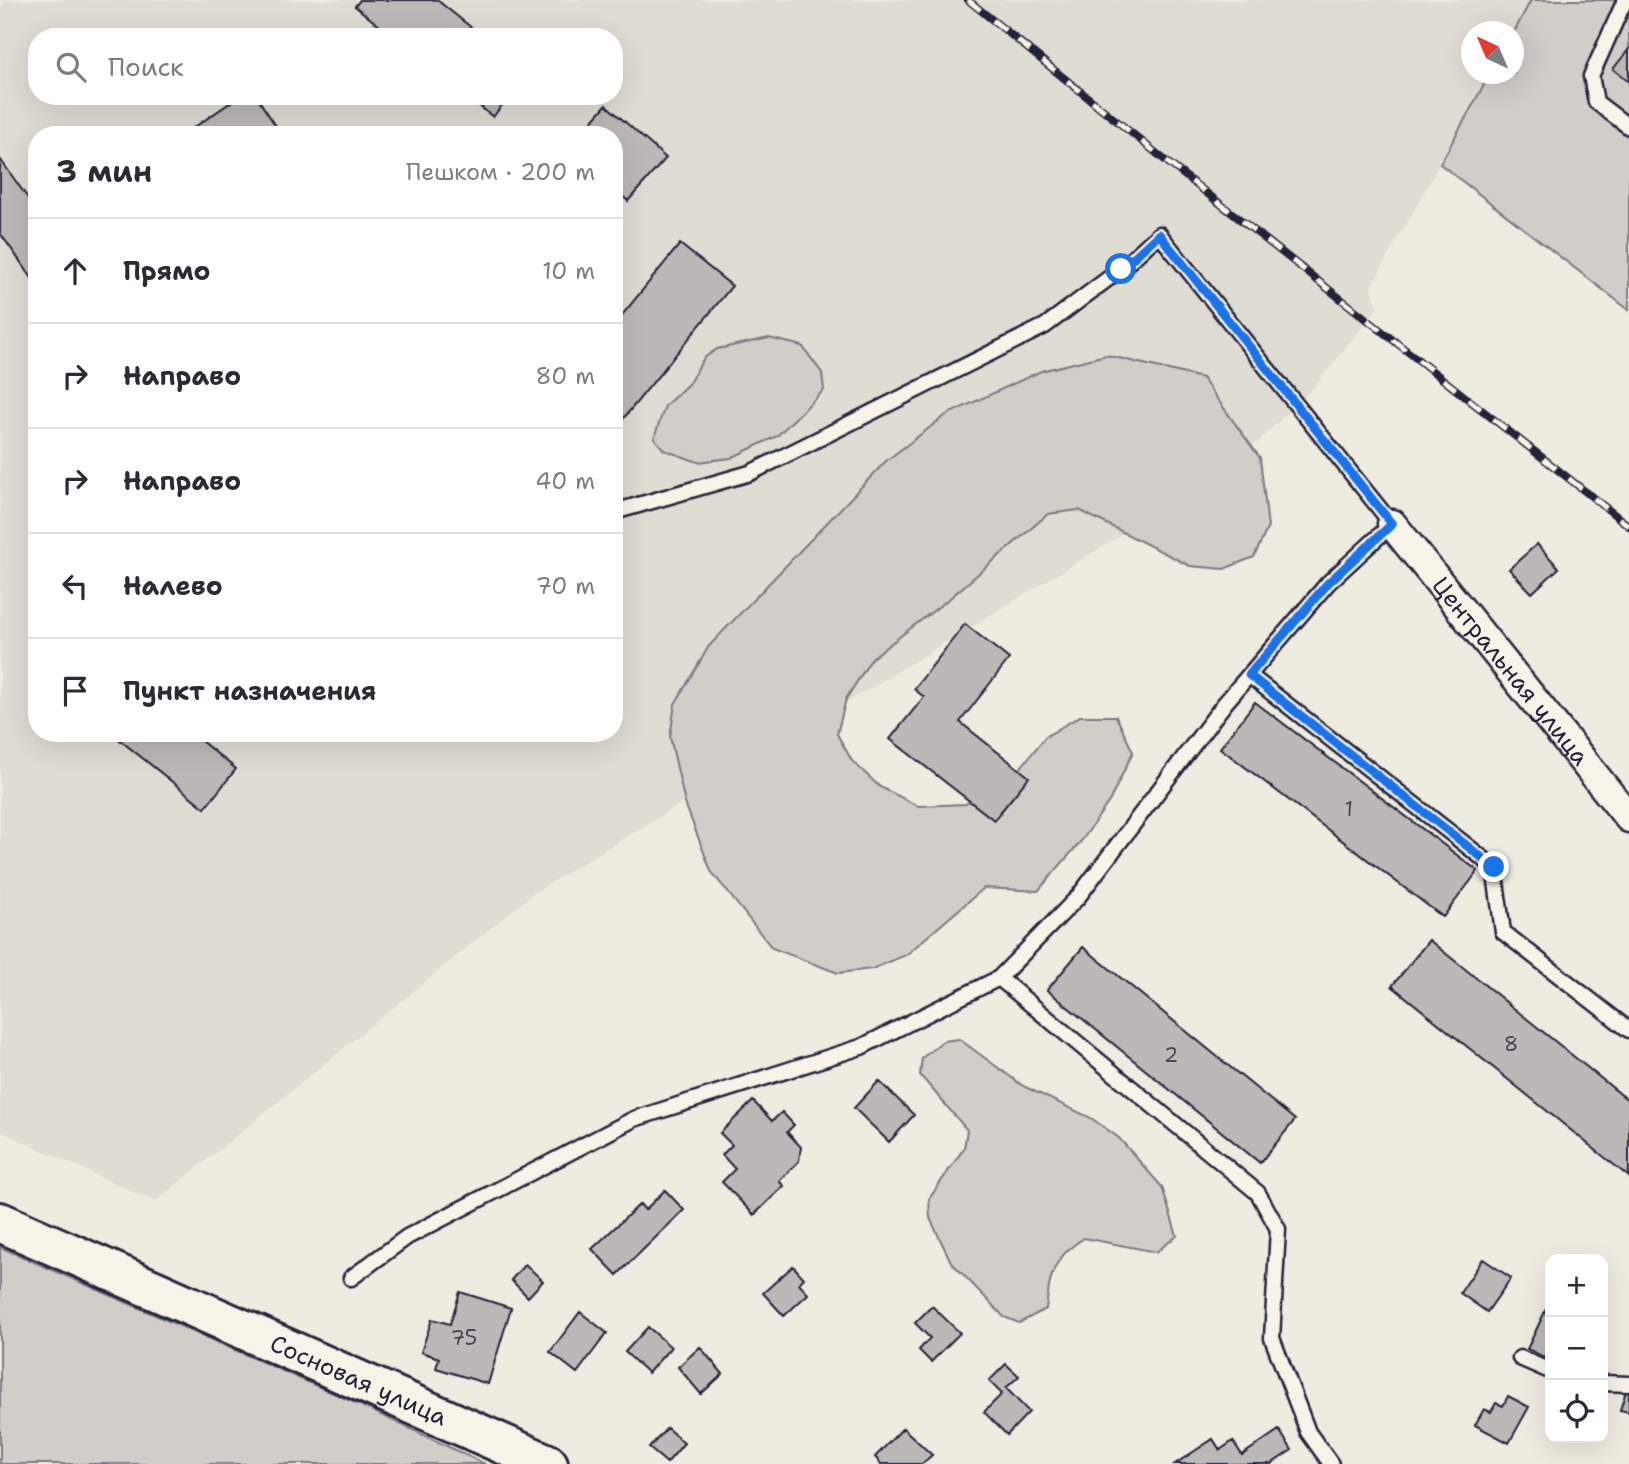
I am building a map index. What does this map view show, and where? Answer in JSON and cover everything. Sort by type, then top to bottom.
[{"type":"street","name":"Центральная улица","points":[[1392,524],[1627,811]]},
{"type":"street","name":"Сосновая улица","points":[[0,1222],[548,1464]]},
{"type":"lane","points":[[1625,0],[1591,76],[1596,102],[1629,127]]},
{"type":"lane","points":[[351,1278],[407,1237],[634,1119],[861,1047],[999,978],[1078,897],[1249,675],[1328,583],[1392,524],[1159,234],[1121,269],[1045,326],[750,473],[623,509]]},
{"type":"lane","points":[[1249,675],[1494,867],[1503,932],[1629,1030]]},
{"type":"lane","points":[[999,978],[1258,1193],[1278,1229],[1272,1338],[1308,1432],[1331,1464]]},
{"type":"lane","points":[[1520,1357],[1545,1369]]},
{"type":"lane","points":[[1608,1383],[1629,1384]]},
{"type":"shaded area","points":[[5,0],[1531,0],[1520,21],[1461,21],[1461,84],[1484,84],[1371,287],[1378,307],[1315,386],[1230,469],[534,893],[155,1202],[0,1131],[0,9]]},
{"type":"shaded area","points":[[1531,0],[1629,0],[1629,310],[1440,164],[1484,84],[1524,84],[1524,21],[1520,21]]},
{"type":"shaded area","points":[[769,338],[802,346],[822,373],[824,390],[777,436],[731,458],[698,462],[664,450],[654,438],[665,406],[689,383],[704,358],[717,349]]},
{"type":"shaded area","points":[[1106,355],[1202,378],[1260,458],[1268,527],[1254,557],[1224,569],[1190,566],[1079,510],[1048,514],[950,598],[872,658],[846,699],[837,734],[852,761],[880,787],[918,806],[965,804],[1015,775],[1045,737],[1080,716],[1116,716],[1133,752],[1110,800],[1083,839],[1038,891],[984,888],[906,955],[872,969],[838,973],[772,948],[711,871],[685,803],[670,737],[675,704],[709,646],[886,461],[946,415],[1041,371]]},
{"type":"shaded area","points":[[959,1039],[1023,1086],[1091,1118],[1119,1138],[1162,1187],[1177,1236],[1156,1252],[1084,1238],[1065,1253],[1054,1268],[1046,1309],[1019,1323],[1004,1317],[951,1262],[930,1218],[929,1199],[964,1148],[967,1130],[920,1075],[922,1058],[943,1041]]},
{"type":"shaded area","points":[[0,1247],[360,1405],[485,1464],[0,1464]]},
{"type":"building","points":[[360,0],[437,0],[472,28],[382,28],[355,6]]},
{"type":"building","points":[[1629,49],[1629,82],[1613,69]]},
{"type":"building","points":[[227,105],[262,105],[276,126],[196,126]]},
{"type":"building","points":[[478,105],[502,105],[493,117]]},
{"type":"building","points":[[606,105],[666,158],[628,201],[623,197],[623,126],[588,126]]},
{"type":"building","points":[[0,159],[28,198],[28,272],[0,233]]},
{"type":"building","points":[[680,244],[732,286],[623,419],[623,314]]},
{"type":"building","points":[[1537,544],[1559,568],[1532,593],[1509,569]]},
{"type":"building","points":[[965,624],[1009,659],[960,722],[1029,777],[994,820],[890,739],[924,697],[914,689]]},
{"type":"building","points":[[1255,702],[1478,871],[1443,917],[1220,748]]},
{"type":"building","points":[[122,742],[202,742],[236,769],[205,808]]},
{"type":"building","points":[[1429,940],[1629,1101],[1629,1177],[1392,986]]},
{"type":"building","points":[[1083,947],[1295,1120],[1260,1163],[1047,990]]},
{"type":"building","points":[[879,1081],[914,1115],[889,1142],[854,1108]]},
{"type":"building","points":[[753,1101],[772,1121],[782,1112],[794,1125],[787,1132],[801,1147],[799,1161],[779,1181],[784,1186],[754,1215],[722,1182],[735,1169],[722,1155],[732,1145],[720,1133]]},
{"type":"building","points":[[665,1190],[684,1210],[617,1275],[592,1249],[640,1204],[645,1210]]},
{"type":"building","points":[[1483,1259],[1511,1278],[1487,1312],[1460,1293]]},
{"type":"building","points":[[525,1264],[543,1281],[528,1297],[511,1280]]},
{"type":"building","points":[[793,1266],[804,1278],[799,1283],[808,1294],[784,1316],[763,1293]]},
{"type":"building","points":[[460,1292],[511,1308],[488,1384],[436,1368],[439,1358],[421,1352],[432,1319],[450,1324]]},
{"type":"building","points":[[932,1306],[960,1333],[931,1362],[919,1350],[930,1338],[915,1323]]},
{"type":"building","points":[[1545,1311],[1545,1358],[1527,1349]]},
{"type":"building","points":[[580,1312],[607,1333],[577,1373],[550,1352]]},
{"type":"building","points":[[648,1327],[671,1347],[648,1373],[625,1352]]},
{"type":"building","points":[[700,1347],[723,1374],[701,1394],[678,1367]]},
{"type":"building","points":[[1006,1364],[1019,1376],[1006,1388],[1029,1412],[1007,1435],[984,1412],[1002,1394],[989,1381]]},
{"type":"building","points":[[1626,1391],[1629,1392],[1629,1412],[1620,1410]]},
{"type":"building","points":[[1508,1396],[1529,1407],[1509,1443],[1475,1425],[1484,1409],[1491,1412],[1496,1403],[1503,1406]]},
{"type":"building","points":[[667,1428],[684,1443],[667,1463],[649,1448]]},
{"type":"building","points":[[903,1428],[932,1455],[922,1464],[881,1464],[875,1457]]},
{"type":"building","points":[[1279,1430],[1292,1450],[1271,1464],[1175,1464],[1213,1439],[1220,1450],[1233,1441],[1242,1455]]},
{"type":"railway","points":[[968,0],[1166,161],[1629,526]]},
{"type":"route","points":[[1121,269],[1159,234],[1392,524],[1328,583],[1249,675],[1494,867]]}]
